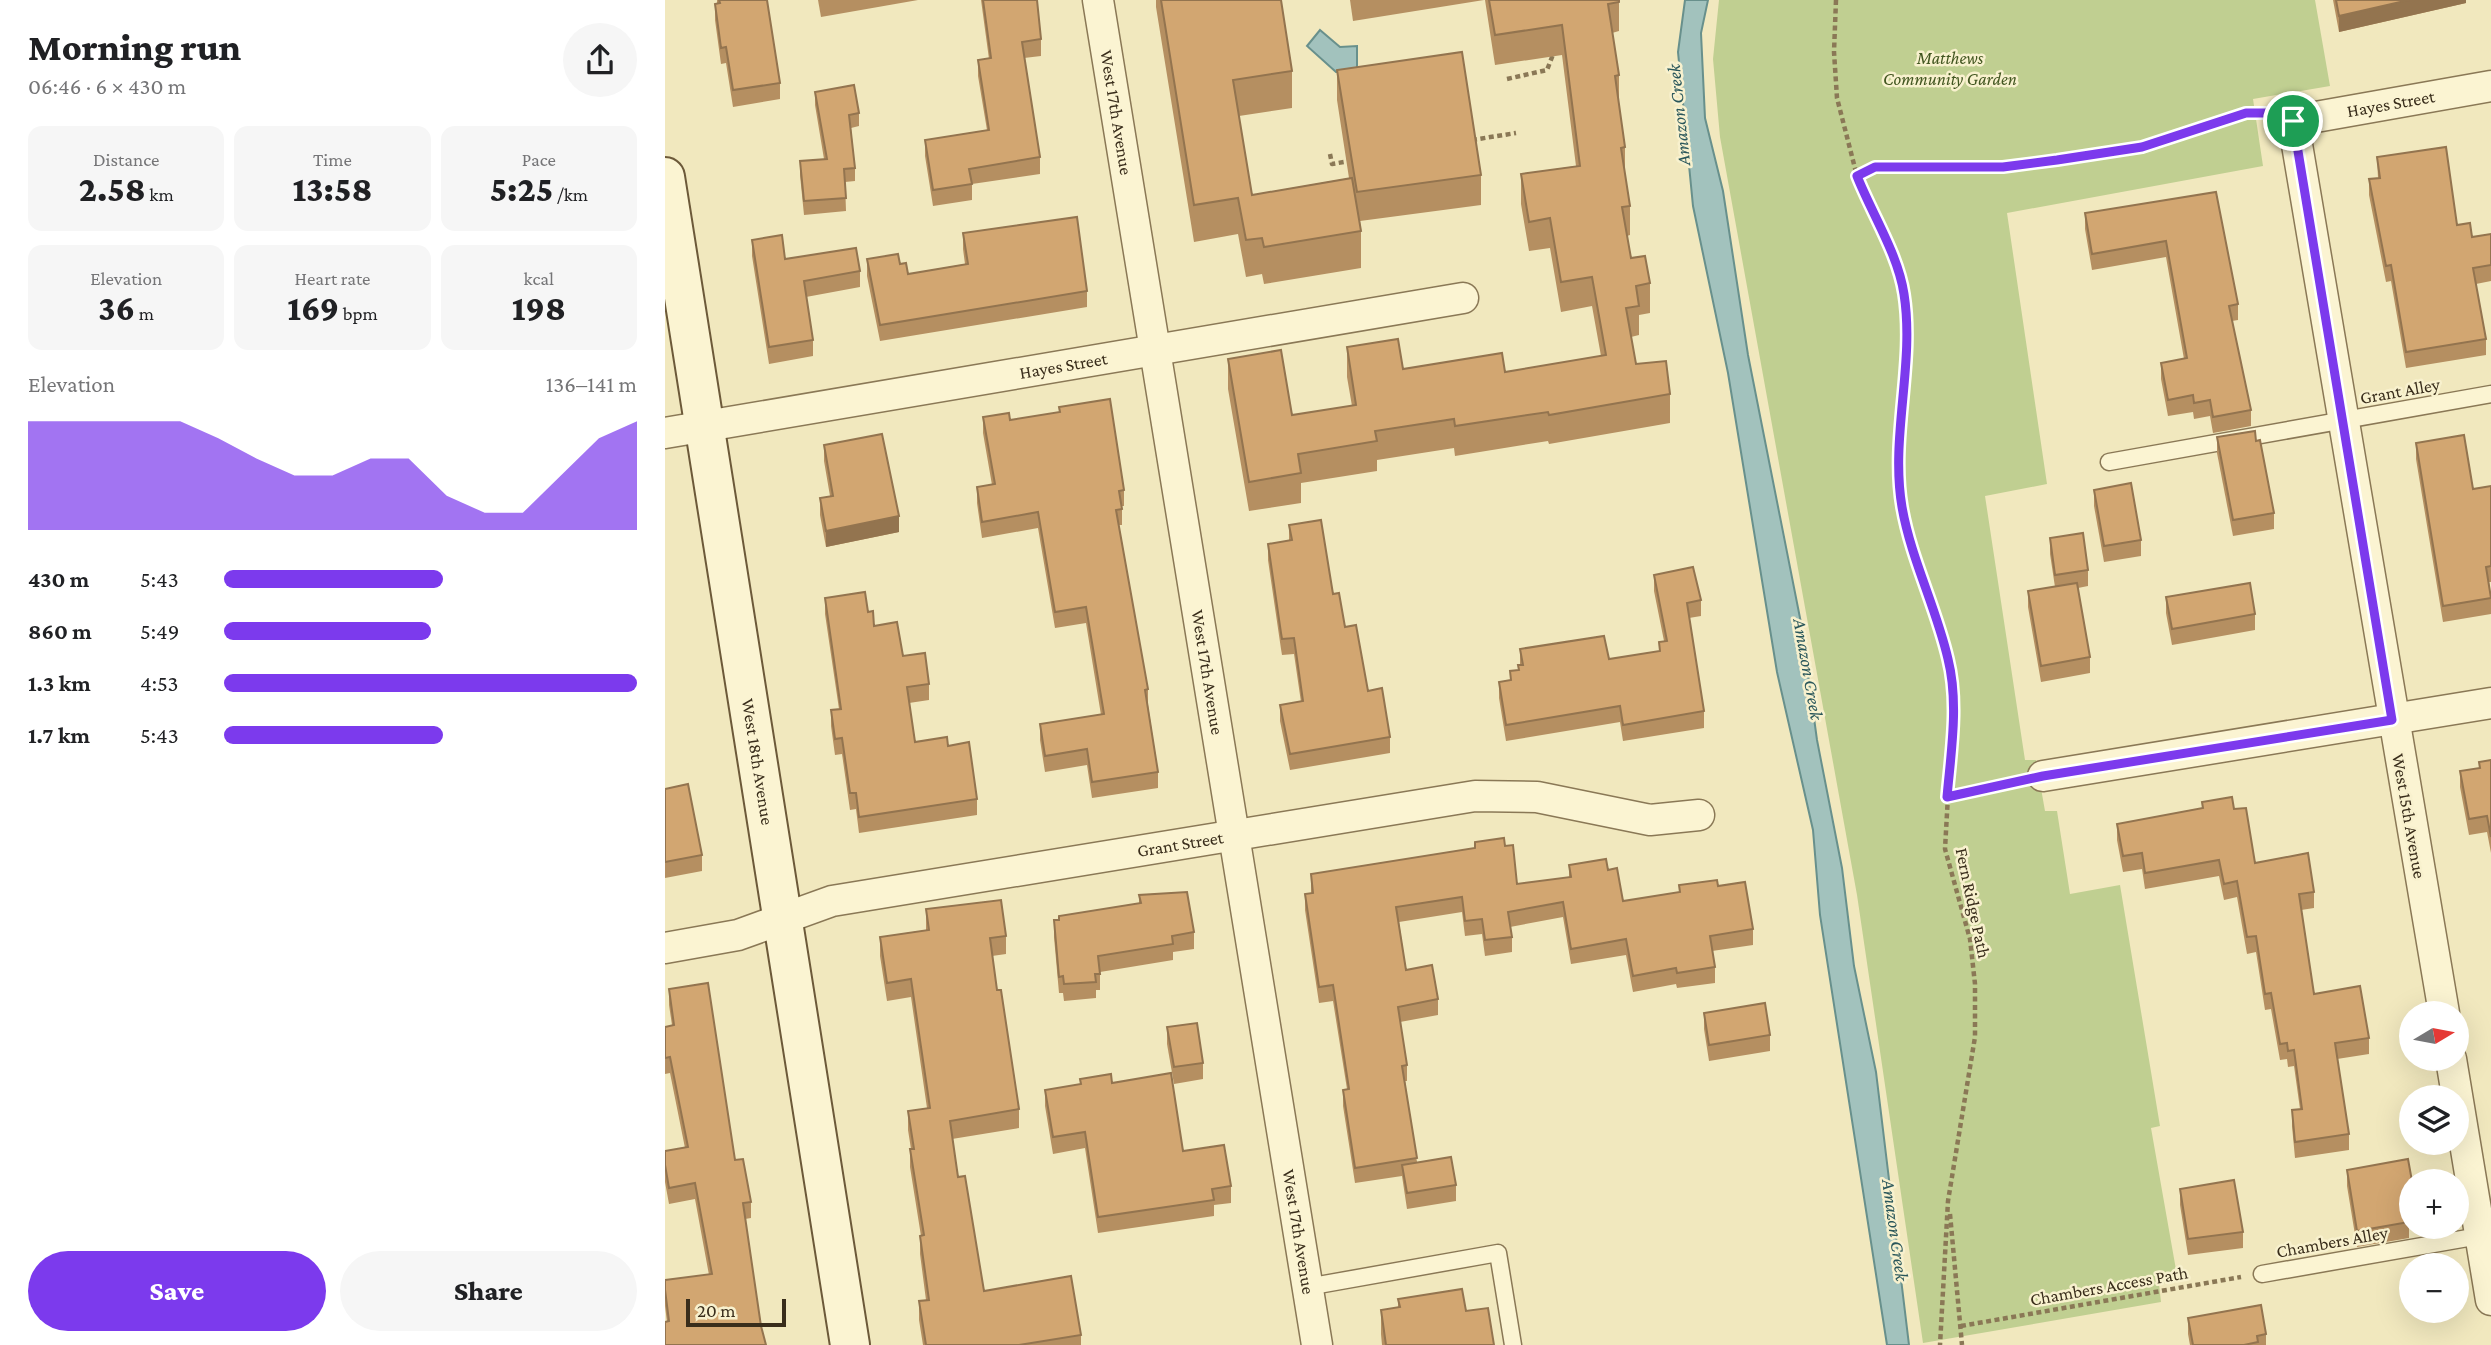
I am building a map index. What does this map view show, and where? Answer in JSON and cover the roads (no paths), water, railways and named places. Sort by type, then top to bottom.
[{"type":"main road","name":"West 18th Avenue","points":[[665,177],[851,1345]]},
{"type":"street","name":"West 17th Avenue","points":[[1098,0],[1236,834],[1317,1345]]},
{"type":"street","name":"Hayes Street","points":[[2293,121],[2491,86]]},
{"type":"street","name":"West 15th Avenue","points":[[2293,121],[2392,720],[2442,1001]]},
{"type":"street","name":"Hayes Street","points":[[665,433],[1463,298]]},
{"type":"street","points":[[2043,776],[2491,703]]},
{"type":"street","name":"Grant Street","points":[[665,948],[738,935],[832,901],[1236,834],[1495,795],[1537,797],[1650,820],[1699,815]]},
{"type":"street","points":[[2453,1071],[2486,1235],[2491,1300]]},
{"type":"lane","name":"Grant Alley","points":[[2109,461],[2491,394]]},
{"type":"lane","name":"Chambers Alley","points":[[2262,1274],[2486,1235]]},
{"type":"lane","points":[[1307,1287],[1498,1253],[1513,1345]]},
{"type":"water","points":[[1685,0],[1708,0],[1701,33],[1705,118],[1723,191],[1748,355],[1801,623],[1817,740],[1842,868],[1854,966],[1876,1072],[1909,1345],[1887,1345],[1820,915],[1813,830],[1777,672],[1728,373],[1693,206],[1678,52]]},
{"type":"water","points":[[1320,30],[1340,47],[1357,46],[1357,71],[1336,72],[1307,46]]},
{"type":"park label","name":"Matthews Community Garden","points":[[1950,68]]},
{"type":"water label","name":"Amazon Creek","points":[[1678,115]]},
{"type":"water label","name":"Amazon Creek","points":[[1809,669]]},
{"type":"water label","name":"Amazon Creek","points":[[1896,1230]]}]
